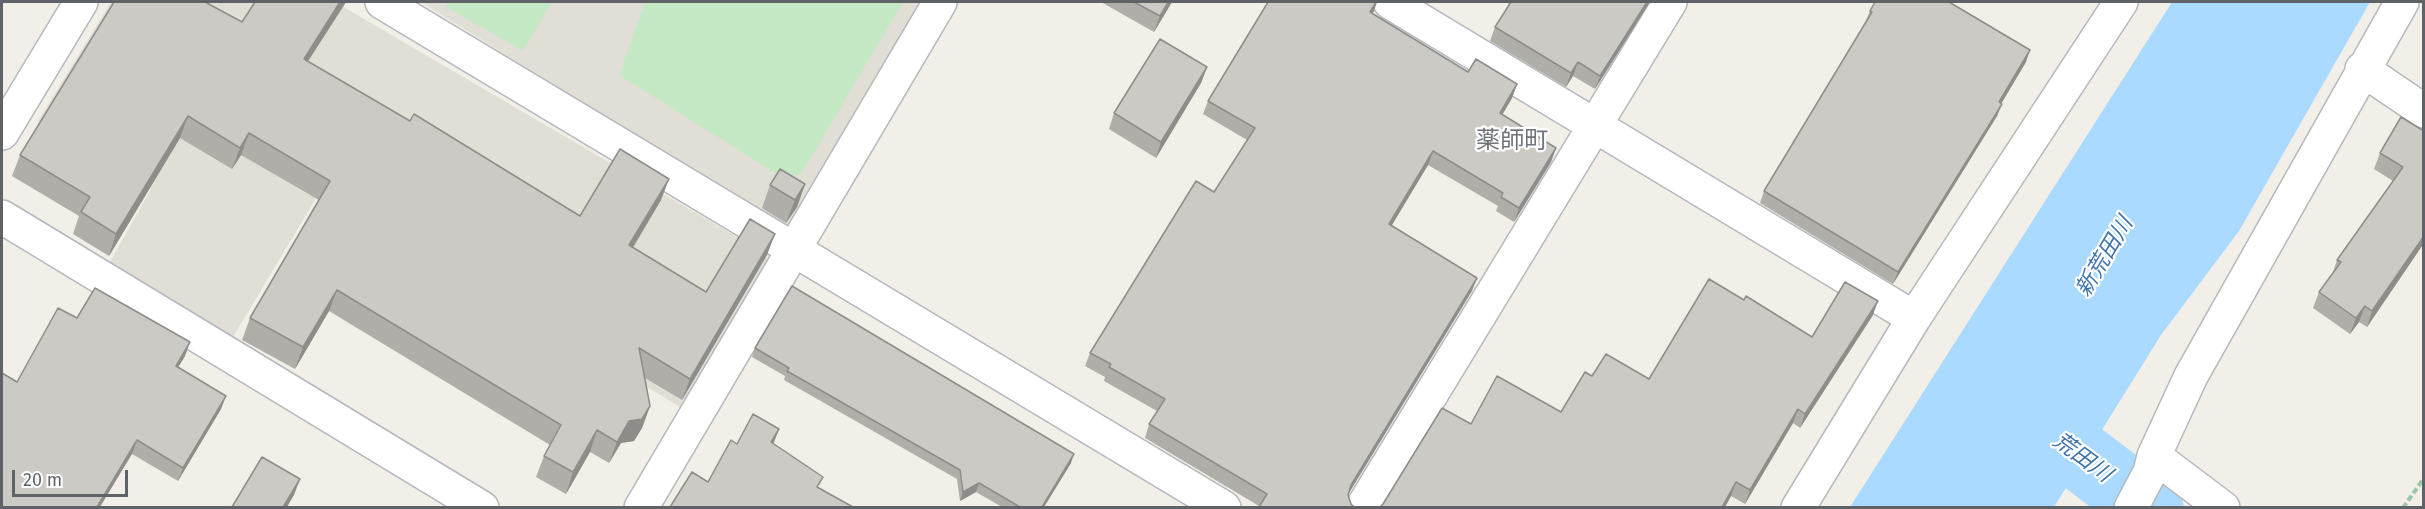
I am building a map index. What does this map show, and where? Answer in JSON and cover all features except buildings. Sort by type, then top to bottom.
[{"type":"street","points":[[2,134],[81,2]]},
{"type":"street","points":[[382,2],[1224,507]]},
{"type":"street","points":[[641,507],[940,2]]},
{"type":"street","points":[[1390,2],[1597,124],[1914,318]]},
{"type":"street","points":[[1362,507],[1670,2]]},
{"type":"street","points":[[1798,507],[1914,318],[2121,2]]},
{"type":"street","points":[[2131,507],[2150,472],[2154,456],[2190,376],[2402,2]]},
{"type":"street","points":[[2362,69],[2424,111]]},
{"type":"street","points":[[2,217],[482,507]]},
{"type":"street","points":[[2154,456],[2223,507]]},
{"type":"path","points":[[2403,507],[2424,478]]},
{"type":"shaded area","points":[[111,2],[335,2],[766,254],[769,268],[685,410],[321,190],[233,337],[110,262],[151,189],[38,121]]},
{"type":"shaded area","points":[[421,2],[922,2],[789,232]]},
{"type":"green space","points":[[449,2],[552,2],[523,51],[446,7]]},
{"type":"green space","points":[[645,2],[903,2],[801,174],[783,178],[619,75]]},
{"type":"water","name":"新荒田川","points":[[2172,2],[2370,2],[2239,231],[2161,335],[2054,507],[1850,507]]},
{"type":"waterway","name":"荒田川","points":[[2012,410],[2067,446],[2149,508]]},
{"type":"district","name":"薬師町","points":[[1512,141]]}]
